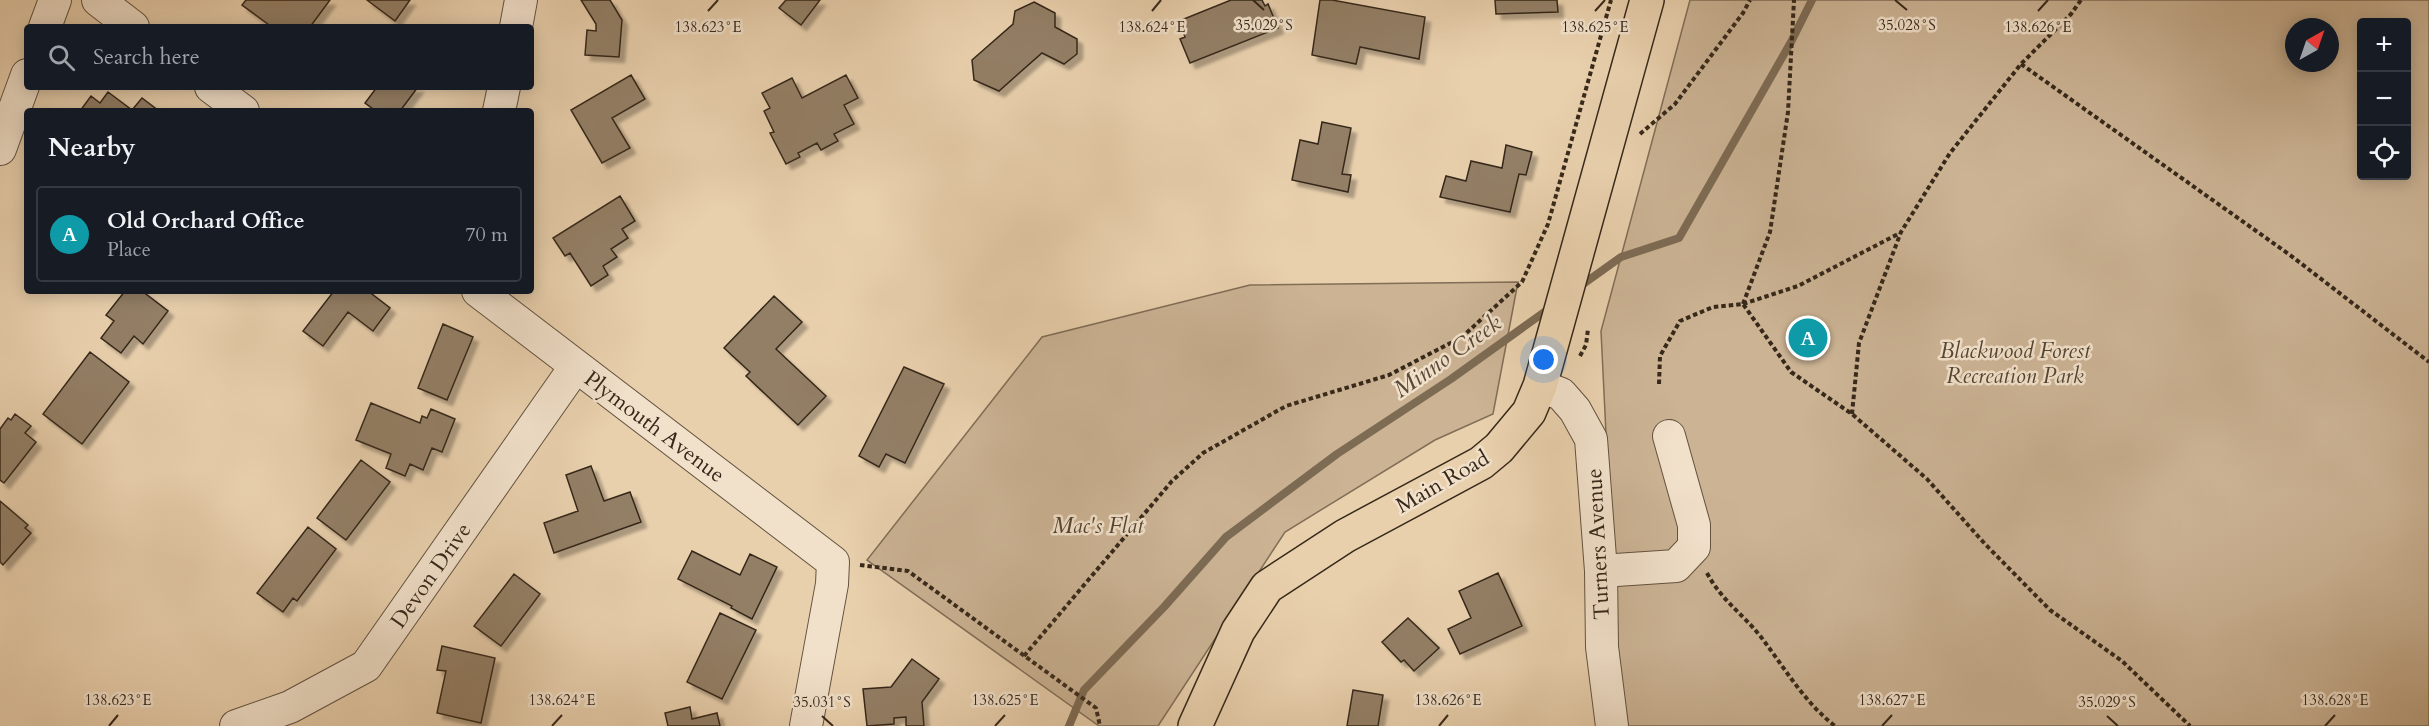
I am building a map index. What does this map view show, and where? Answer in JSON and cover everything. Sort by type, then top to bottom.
[{"type":"main road","name":"Main Road","points":[[1195,726],[1238,631],[1267,587],[1345,536],[1480,463],[1499,448],[1529,412],[1559,319],[1647,0]]},
{"type":"street","points":[[46,24],[55,0]]},
{"type":"street","points":[[98,0],[129,24]]},
{"type":"street","points":[[517,24],[521,0]]},
{"type":"street","points":[[0,149],[24,83]]},
{"type":"street","points":[[216,90],[239,108]]},
{"type":"street","points":[[500,108],[504,90]]},
{"type":"street","name":"Plymouth Avenue","points":[[482,294],[833,562]]},
{"type":"street","name":"Devon Drive","points":[[236,726],[290,707],[366,666],[576,366]]},
{"type":"street","name":"Turners Avenue","points":[[1539,386],[1561,393],[1575,410],[1591,439],[1601,571],[1602,646],[1612,726]]},
{"type":"street","points":[[1601,571],[1676,566],[1694,547],[1694,525],[1669,436]]},
{"type":"street","points":[[806,726],[832,584],[833,562]]},
{"type":"path","points":[[1024,656],[1172,481],[1203,453],[1287,406],[1389,375],[1462,337],[1522,282],[1548,224],[1611,0]]},
{"type":"path","points":[[1637,137],[1675,104],[1743,13],[1750,0]]},
{"type":"path","points":[[1743,304],[1770,232],[1788,112],[1794,0]]},
{"type":"path","points":[[1852,414],[1859,343],[1901,232],[1950,153],[2020,64],[2071,14],[2081,0]]},
{"type":"path","points":[[2020,64],[2290,255],[2429,362]]},
{"type":"path","points":[[1659,384],[1660,356],[1680,321],[1713,306],[1743,304],[1798,286],[1901,232]]},
{"type":"path","points":[[1743,304],[1791,372],[1852,414],[1927,479],[1985,544],[2050,610],[2122,661],[2190,726]]},
{"type":"path","points":[[1694,547],[1717,592],[1760,635],[1791,680],[1835,726]]},
{"type":"path","points":[[833,562],[908,571],[1096,708],[1100,726]]},
{"type":"green space","name":"Blackwood Forest Recreation Park","points":[[1690,0],[2429,0],[2429,726],[1628,726],[1617,660],[1601,331]]},
{"type":"green space","name":"Mac's Flat","points":[[1518,282],[1493,414],[1435,440],[1285,532],[1158,726],[1099,726],[867,560],[1042,337],[1250,285]]},
{"type":"building","points":[[246,0],[330,0],[312,24],[268,24],[242,5]]},
{"type":"building","points":[[367,0],[410,0],[395,21]]},
{"type":"building","points":[[581,0],[610,0],[622,20],[619,57],[585,55],[587,30],[596,31],[596,24]]},
{"type":"building","points":[[786,0],[820,0],[801,25],[779,8]]},
{"type":"building","points":[[1231,0],[1262,0],[1265,6],[1268,4],[1278,28],[1190,63],[1180,39],[1185,37],[1179,21]]},
{"type":"building","points":[[1320,0],[1332,0],[1425,17],[1419,59],[1360,47],[1356,64],[1312,55]]},
{"type":"building","points":[[1495,0],[1557,0],[1558,12],[1496,14]]},
{"type":"building","points":[[1034,2],[1055,13],[1055,27],[1077,39],[1077,54],[1064,64],[1042,53],[999,91],[974,80],[972,60],[1013,24],[1015,11]]},
{"type":"building","points":[[631,75],[645,99],[612,118],[630,148],[602,163],[571,110]]},
{"type":"building","points":[[846,75],[858,98],[844,105],[854,124],[834,134],[838,141],[821,150],[817,143],[798,153],[800,157],[786,164],[770,133],[774,132],[764,111],[770,108],[762,93],[792,78],[802,98]]},
{"type":"building","points":[[375,90],[416,90],[402,108],[372,108],[365,103]]},
{"type":"building","points":[[108,92],[129,108],[82,108],[91,96],[100,103]]},
{"type":"building","points":[[142,98],[155,108],[134,108]]},
{"type":"building","points":[[1322,122],[1351,128],[1342,174],[1351,175],[1348,192],[1292,180],[1300,140],[1318,144]]},
{"type":"building","points":[[1506,145],[1532,152],[1526,175],[1519,174],[1510,212],[1440,197],[1446,176],[1466,181],[1471,161],[1502,168]]},
{"type":"building","points":[[620,196],[635,221],[622,229],[628,238],[611,249],[617,257],[603,266],[608,275],[591,286],[570,253],[565,256],[553,238]]},
{"type":"building","points":[[123,294],[146,294],[168,311],[143,344],[134,336],[121,353],[101,338],[114,321],[106,315]]},
{"type":"building","points":[[332,294],[372,294],[390,308],[373,331],[348,312],[323,346],[303,331]]},
{"type":"building","points":[[774,296],[802,322],[776,349],[826,396],[798,425],[746,376],[750,372],[724,348]]},
{"type":"building","points":[[443,324],[473,337],[447,400],[418,388]]},
{"type":"building","points":[[1806,328],[1818,338],[1810,347],[1799,337]]},
{"type":"building","points":[[90,352],[129,382],[82,444],[43,414]]},
{"type":"building","points":[[904,367],[944,384],[905,463],[886,454],[879,467],[859,456]]},
{"type":"building","points":[[371,403],[420,423],[422,416],[427,418],[431,409],[455,419],[442,452],[432,448],[423,470],[410,464],[405,476],[386,468],[391,454],[356,440]]},
{"type":"building","points":[[15,414],[31,426],[25,433],[36,442],[4,483],[0,480],[0,429],[8,418],[11,420]]},
{"type":"building","points":[[361,460],[390,482],[346,540],[317,518]]},
{"type":"building","points":[[591,466],[604,501],[630,492],[641,522],[554,553],[544,523],[578,511],[566,475]]},
{"type":"building","points":[[0,501],[28,525],[25,528],[31,533],[3,565],[0,562]]},
{"type":"building","points":[[308,527],[336,549],[297,601],[293,598],[283,612],[257,593]]},
{"type":"building","points":[[692,551],[740,575],[750,554],[777,567],[752,619],[731,608],[732,606],[678,579]]},
{"type":"building","points":[[1498,573],[1522,626],[1460,654],[1448,629],[1471,618],[1459,591]]},
{"type":"building","points":[[514,574],[540,594],[501,646],[474,626]]},
{"type":"building","points":[[720,613],[756,630],[722,699],[687,682]]},
{"type":"building","points":[[1408,618],[1439,648],[1414,671],[1404,660],[1401,662],[1382,642]]},
{"type":"building","points":[[442,646],[495,658],[481,723],[437,713],[446,671],[437,670]]},
{"type":"building","points":[[912,659],[939,679],[922,702],[924,726],[906,726],[906,717],[894,718],[894,724],[867,726],[863,689],[891,687]]},
{"type":"building","points":[[1353,690],[1383,695],[1378,726],[1347,726]]},
{"type":"building","points":[[690,707],[692,719],[717,713],[720,726],[668,726],[665,713]]},
{"type":"waterway","name":"Minno Creek","points":[[1579,287],[1621,257],[1679,238],[1791,42],[1812,0]]},
{"type":"waterway","name":"Minno Creek","points":[[1069,726],[1084,690],[1164,607],[1226,537],[1337,454],[1451,379],[1550,308]]},
{"type":"place","name":"Old Orchard Office","points":[[1808,338]]}]
